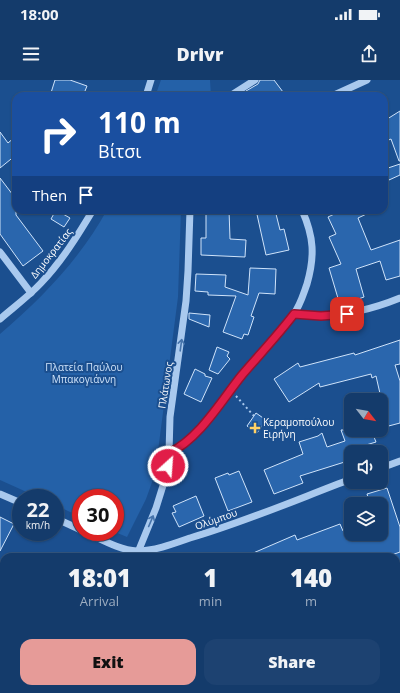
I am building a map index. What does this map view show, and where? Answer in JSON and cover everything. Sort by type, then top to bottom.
[{"type":"street","points":[[148,92],[152,80]]},
{"type":"street","points":[[236,92],[255,80]]},
{"type":"street","points":[[341,92],[367,80]]},
{"type":"street","name":"Δημοκρατίας","points":[[0,319],[31,293],[58,263],[90,214]]},
{"type":"street","name":"Πλάτωνος","points":[[137,553],[161,494],[166,476],[169,453],[170,417],[186,301],[190,214]]},
{"type":"street","points":[[169,453],[180,448],[189,440],[294,314],[301,301],[306,286],[313,256],[311,236],[303,214]]},
{"type":"street","points":[[0,252],[31,293]]},
{"type":"street","points":[[294,314],[321,316],[340,315],[366,309],[400,298]]},
{"type":"street","points":[[388,465],[400,461]]},
{"type":"street","name":"Ολύμπου","points":[[140,553],[212,532],[344,481]]},
{"type":"street","points":[[0,494],[12,499]]},
{"type":"street","name":"Ολύμπου","points":[[105,541],[134,553]]},
{"type":"path","points":[[230,390],[254,416]]},
{"type":"green space","points":[[161,80],[210,80],[211,92],[157,91]]},
{"type":"green space","name":"Πλατεία Παύλου Μπακογιάννη","points":[[105,214],[181,214],[178,297],[155,474],[146,499],[127,537],[124,536],[124,489],[72,489],[72,513],[64,509],[64,489],[20,489],[0,480],[0,334],[45,292],[85,245]]},
{"type":"building","points":[[55,80],[70,80],[87,86],[85,92],[51,92]]},
{"type":"building","points":[[260,80],[274,80],[283,92],[247,92],[258,84]]},
{"type":"building","points":[[400,111],[400,161],[391,139],[388,140],[388,118]]},
{"type":"building","points":[[0,132],[8,143],[12,140],[12,158],[0,168]]},
{"type":"building","points":[[400,164],[400,175],[389,180],[388,168]]},
{"type":"building","points":[[0,178],[12,194],[12,214],[16,214],[43,251],[23,266],[0,234]]},
{"type":"building","points":[[54,214],[63,214],[70,218],[64,227],[51,219]]},
{"type":"building","points":[[206,214],[229,214],[230,239],[246,240],[245,257],[201,255],[201,238],[206,238]]},
{"type":"building","points":[[257,214],[276,214],[280,230],[284,229],[289,250],[266,255]]},
{"type":"building","points":[[334,214],[366,214],[358,218],[371,250],[400,240],[400,276],[386,280],[380,261],[356,269],[364,297],[340,305],[329,268],[341,264],[329,237],[336,234],[328,217]]},
{"type":"building","points":[[250,268],[276,269],[275,294],[259,293],[251,316],[254,317],[248,335],[244,334],[242,339],[223,332],[236,296],[208,295],[208,292],[195,291],[196,274],[226,275],[225,287],[248,295]]},
{"type":"building","points":[[189,313],[210,315],[209,327],[189,319]]},
{"type":"building","points":[[400,340],[400,364],[395,365],[400,381],[400,423],[388,426],[388,393],[380,393],[376,376],[372,378],[371,374],[320,387],[319,383],[289,402],[274,379],[298,363],[300,367],[354,353],[355,355]]},
{"type":"building","points":[[217,347],[229,352],[227,356],[230,359],[218,374],[209,370]]},
{"type":"building","points":[[195,369],[205,374],[205,376],[212,378],[201,402],[184,394]]},
{"type":"building","name":"Κεραμοπούλου Ειρήνη","points":[[256,413],[266,420],[257,433],[247,426]]},
{"type":"building","points":[[341,430],[344,430],[344,437],[374,437],[376,442],[366,445],[344,445],[344,462],[300,476],[303,483],[274,494],[264,470],[303,454],[299,442],[318,436],[322,433],[327,447],[345,441]]},
{"type":"building","points":[[239,471],[252,502],[228,511],[215,478]]},
{"type":"building","points":[[387,489],[400,527],[400,552],[253,553],[295,535],[297,540],[340,524],[344,531],[344,541],[388,541],[388,497],[368,497],[367,494]]},
{"type":"building","points":[[196,496],[204,516],[179,527],[172,513],[176,512],[173,506]]},
{"type":"building","points":[[0,517],[12,523],[12,528],[0,551]]},
{"type":"place","name":"Κεραμοπούλου Ειρήνη","points":[[255,428]]},
{"type":"route","points":[[168,466],[169,453],[180,448],[189,440],[294,314],[321,316],[347,314]]}]
